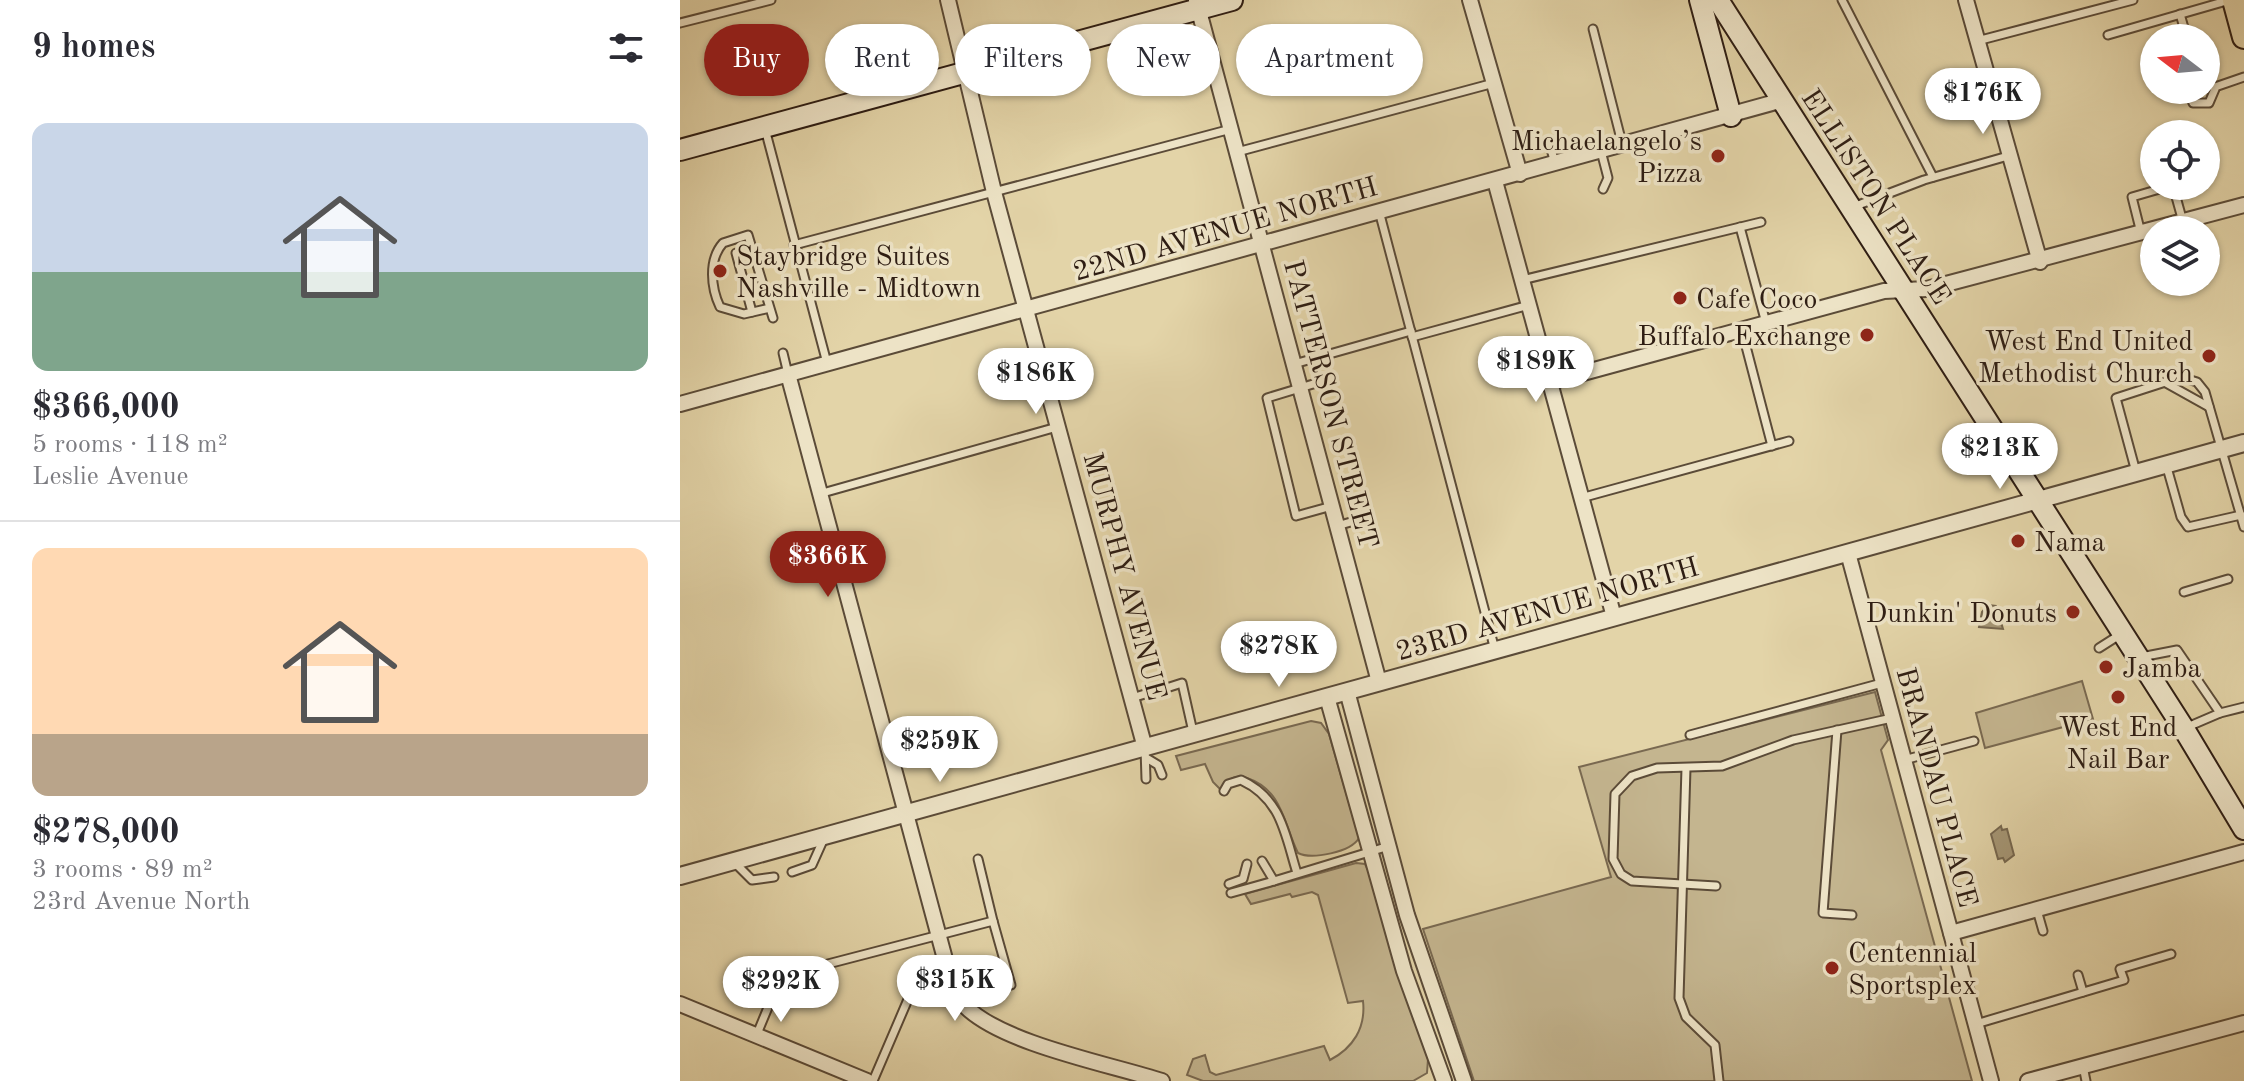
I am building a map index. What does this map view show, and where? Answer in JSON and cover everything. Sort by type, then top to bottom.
[{"type":"main road","points":[[1091,36],[1197,4],[1232,0]]},
{"type":"main road","points":[[1700,0],[1731,116]]},
{"type":"main road","name":"ELLISTON PLACE","points":[[1718,0],[2139,657],[2244,829]]},
{"type":"main road","points":[[2232,0],[2244,37]]},
{"type":"main road","points":[[680,150],[955,77]]},
{"type":"street","name":"MURPHY AVENUE","points":[[948,0],[955,30]]},
{"type":"street","points":[[1470,0],[1520,174]]},
{"type":"street","points":[[1966,0],[2040,262]]},
{"type":"street","name":"PATTERSON STREET","points":[[1197,4],[1379,682]]},
{"type":"street","name":"MURPHY AVENUE","points":[[970,96],[1147,753]]},
{"type":"street","name":"22ND AVENUE NORTH","points":[[680,404],[1783,100]]},
{"type":"street","points":[[1495,181],[1614,617]]},
{"type":"street","points":[[2205,216],[2244,205]]},
{"type":"street","points":[[1550,382],[1884,291],[1927,289],[2040,262],[2140,233]]},
{"type":"street","points":[[788,374],[958,998],[993,1027],[1162,1081]]},
{"type":"street","name":"23RD AVENUE NORTH","points":[[680,876],[1147,753],[1194,734],[2244,443]]},
{"type":"street","name":"BRANDAU PLACE","points":[[1848,553],[1991,1081]]},
{"type":"street","points":[[1347,691],[1407,915],[1460,1080]]},
{"type":"street","points":[[1327,697],[1404,971],[1444,1081]]},
{"type":"street","points":[[1951,933],[2244,852]]},
{"type":"street","points":[[680,1004],[870,1081]]},
{"type":"street","points":[[2028,1081],[2084,1074],[2244,1023]]},
{"type":"lane","points":[[680,23],[771,0]]},
{"type":"lane","points":[[1842,0],[1933,177]]},
{"type":"lane","points":[[1977,41],[2111,3],[2133,0]]},
{"type":"lane","points":[[2185,0],[2185,24]]},
{"type":"lane","points":[[2108,35],[2232,0]]},
{"type":"lane","points":[[2046,11],[2048,22]]},
{"type":"lane","points":[[1593,29],[1623,145]]},
{"type":"lane","points":[[2220,85],[2244,77]]},
{"type":"lane","points":[[1237,152],[1494,83]]},
{"type":"lane","points":[[765,128],[827,363]]},
{"type":"lane","points":[[794,245],[1231,129]]},
{"type":"lane","points":[[1549,141],[1555,164]]},
{"type":"lane","points":[[1601,151],[1608,178],[1603,189]]},
{"type":"lane","points":[[1851,208],[1933,177],[2008,156]]},
{"type":"lane","points":[[2140,195],[2132,197],[2140,229]]},
{"type":"lane","points":[[1379,211],[1495,650]]},
{"type":"lane","points":[[1522,280],[1761,222]]},
{"type":"lane","points":[[1740,227],[1766,323]]},
{"type":"lane","points":[[770,308],[732,313],[720,307],[713,280],[716,250],[723,243],[748,235],[770,308],[773,318]]},
{"type":"lane","points":[[736,253],[752,312]]},
{"type":"lane","points":[[1294,364],[1529,305]]},
{"type":"lane","points":[[1742,329],[1772,446]]},
{"type":"lane","points":[[783,353],[788,374]]},
{"type":"lane","points":[[2136,472],[2116,398],[2191,378],[2203,388],[2244,527]]},
{"type":"lane","points":[[1323,381],[1267,398],[1296,516],[1332,506]]},
{"type":"lane","points":[[2166,383],[2209,407]]},
{"type":"lane","points":[[819,494],[1059,426]]},
{"type":"lane","points":[[1581,498],[1789,441]]},
{"type":"lane","points":[[2166,464],[2183,521],[2191,528],[2241,515]]},
{"type":"lane","points":[[1337,526],[1361,519]]},
{"type":"lane","points":[[2184,592],[2228,579]]},
{"type":"lane","points":[[2099,648],[2123,633]]},
{"type":"lane","points":[[2139,657],[2177,650],[2220,713]]},
{"type":"lane","points":[[1157,691],[1182,683],[1194,734]]},
{"type":"lane","points":[[1690,735],[1882,683]]},
{"type":"lane","points":[[1132,698],[1148,693]]},
{"type":"lane","points":[[2184,729],[2220,713],[2244,707]]},
{"type":"lane","points":[[1716,886],[1629,880],[1613,859],[1616,790],[1632,776],[1651,770],[1722,766],[1770,746],[1892,718]]},
{"type":"lane","points":[[1837,730],[1823,913],[1852,915]]},
{"type":"lane","points":[[1904,760],[1974,741]]},
{"type":"lane","points":[[1147,753],[1162,775]]},
{"type":"lane","points":[[1146,779],[1143,769],[1147,753]]},
{"type":"lane","points":[[1686,768],[1679,998],[1686,1017],[1703,1031],[1717,1050],[1719,1081]]},
{"type":"lane","points":[[1224,791],[1228,784],[1241,780],[1262,792],[1283,821],[1297,873]]},
{"type":"lane","points":[[792,872],[812,865],[825,836]]},
{"type":"lane","points":[[1247,864],[1243,879],[1230,888],[1274,881],[1389,846]]},
{"type":"lane","points":[[978,859],[1011,985]]},
{"type":"lane","points":[[734,861],[752,880],[774,877]]},
{"type":"lane","points":[[1262,861],[1274,881]]},
{"type":"lane","points":[[2036,910],[2043,931]]},
{"type":"lane","points":[[757,1034],[781,976],[993,921]]},
{"type":"lane","points":[[1976,1024],[2124,980],[2120,969],[2171,954]]},
{"type":"lane","points":[[870,1081],[912,992],[949,974]]},
{"type":"lane","points":[[2078,975],[2083,992]]},
{"type":"shaded area","points":[[1988,605],[1996,606],[2003,629],[1979,627],[1982,612]]},
{"type":"shaded area","points":[[2082,681],[2093,719],[1985,748],[1976,713]]},
{"type":"shaded area","points":[[1875,692],[1888,740],[1881,750],[1972,1081],[1474,1081],[1423,929],[1611,877],[1579,767]]},
{"type":"shaded area","points":[[1311,721],[1321,723],[1329,734],[1359,838],[1348,847],[1331,853],[1312,856],[1298,853],[1281,810],[1259,784],[1235,777],[1221,790],[1213,782],[1205,764],[1181,770],[1176,756]]},
{"type":"shaded area","points":[[2001,826],[2002,830],[2007,829],[2014,855],[2005,862],[2003,858],[1998,859],[1991,834]]},
{"type":"shaded area","points":[[1356,863],[1365,864],[1369,872],[1428,1059],[1427,1073],[1413,1081],[1203,1081],[1187,1075],[1193,1059],[1205,1055],[1210,1072],[1216,1075],[1324,1046],[1330,1060],[1351,1043],[1360,1028],[1363,1001],[1348,1003],[1318,895],[1312,892],[1292,897],[1290,894],[1251,904],[1245,894]]},
{"type":"place","name":"Michaelangelo’s Pizza","points":[[1718,156]]},
{"type":"place","name":"Staybridge Suites Nashville - Midtown","points":[[720,271]]},
{"type":"place","name":"Cafe Coco","points":[[1680,298]]},
{"type":"place","name":"Buffalo Exchange","points":[[1867,335]]},
{"type":"place","name":"West End United Methodist Church","points":[[2209,356]]},
{"type":"place","name":"Nama","points":[[2018,541]]},
{"type":"place","name":"Dunkin' Donuts","points":[[2073,612]]},
{"type":"place","name":"Jamba","points":[[2106,667]]},
{"type":"place","name":"West End Nail Bar","points":[[2118,697]]},
{"type":"place","name":"Centennial Sportsplex","points":[[1832,968]]}]
